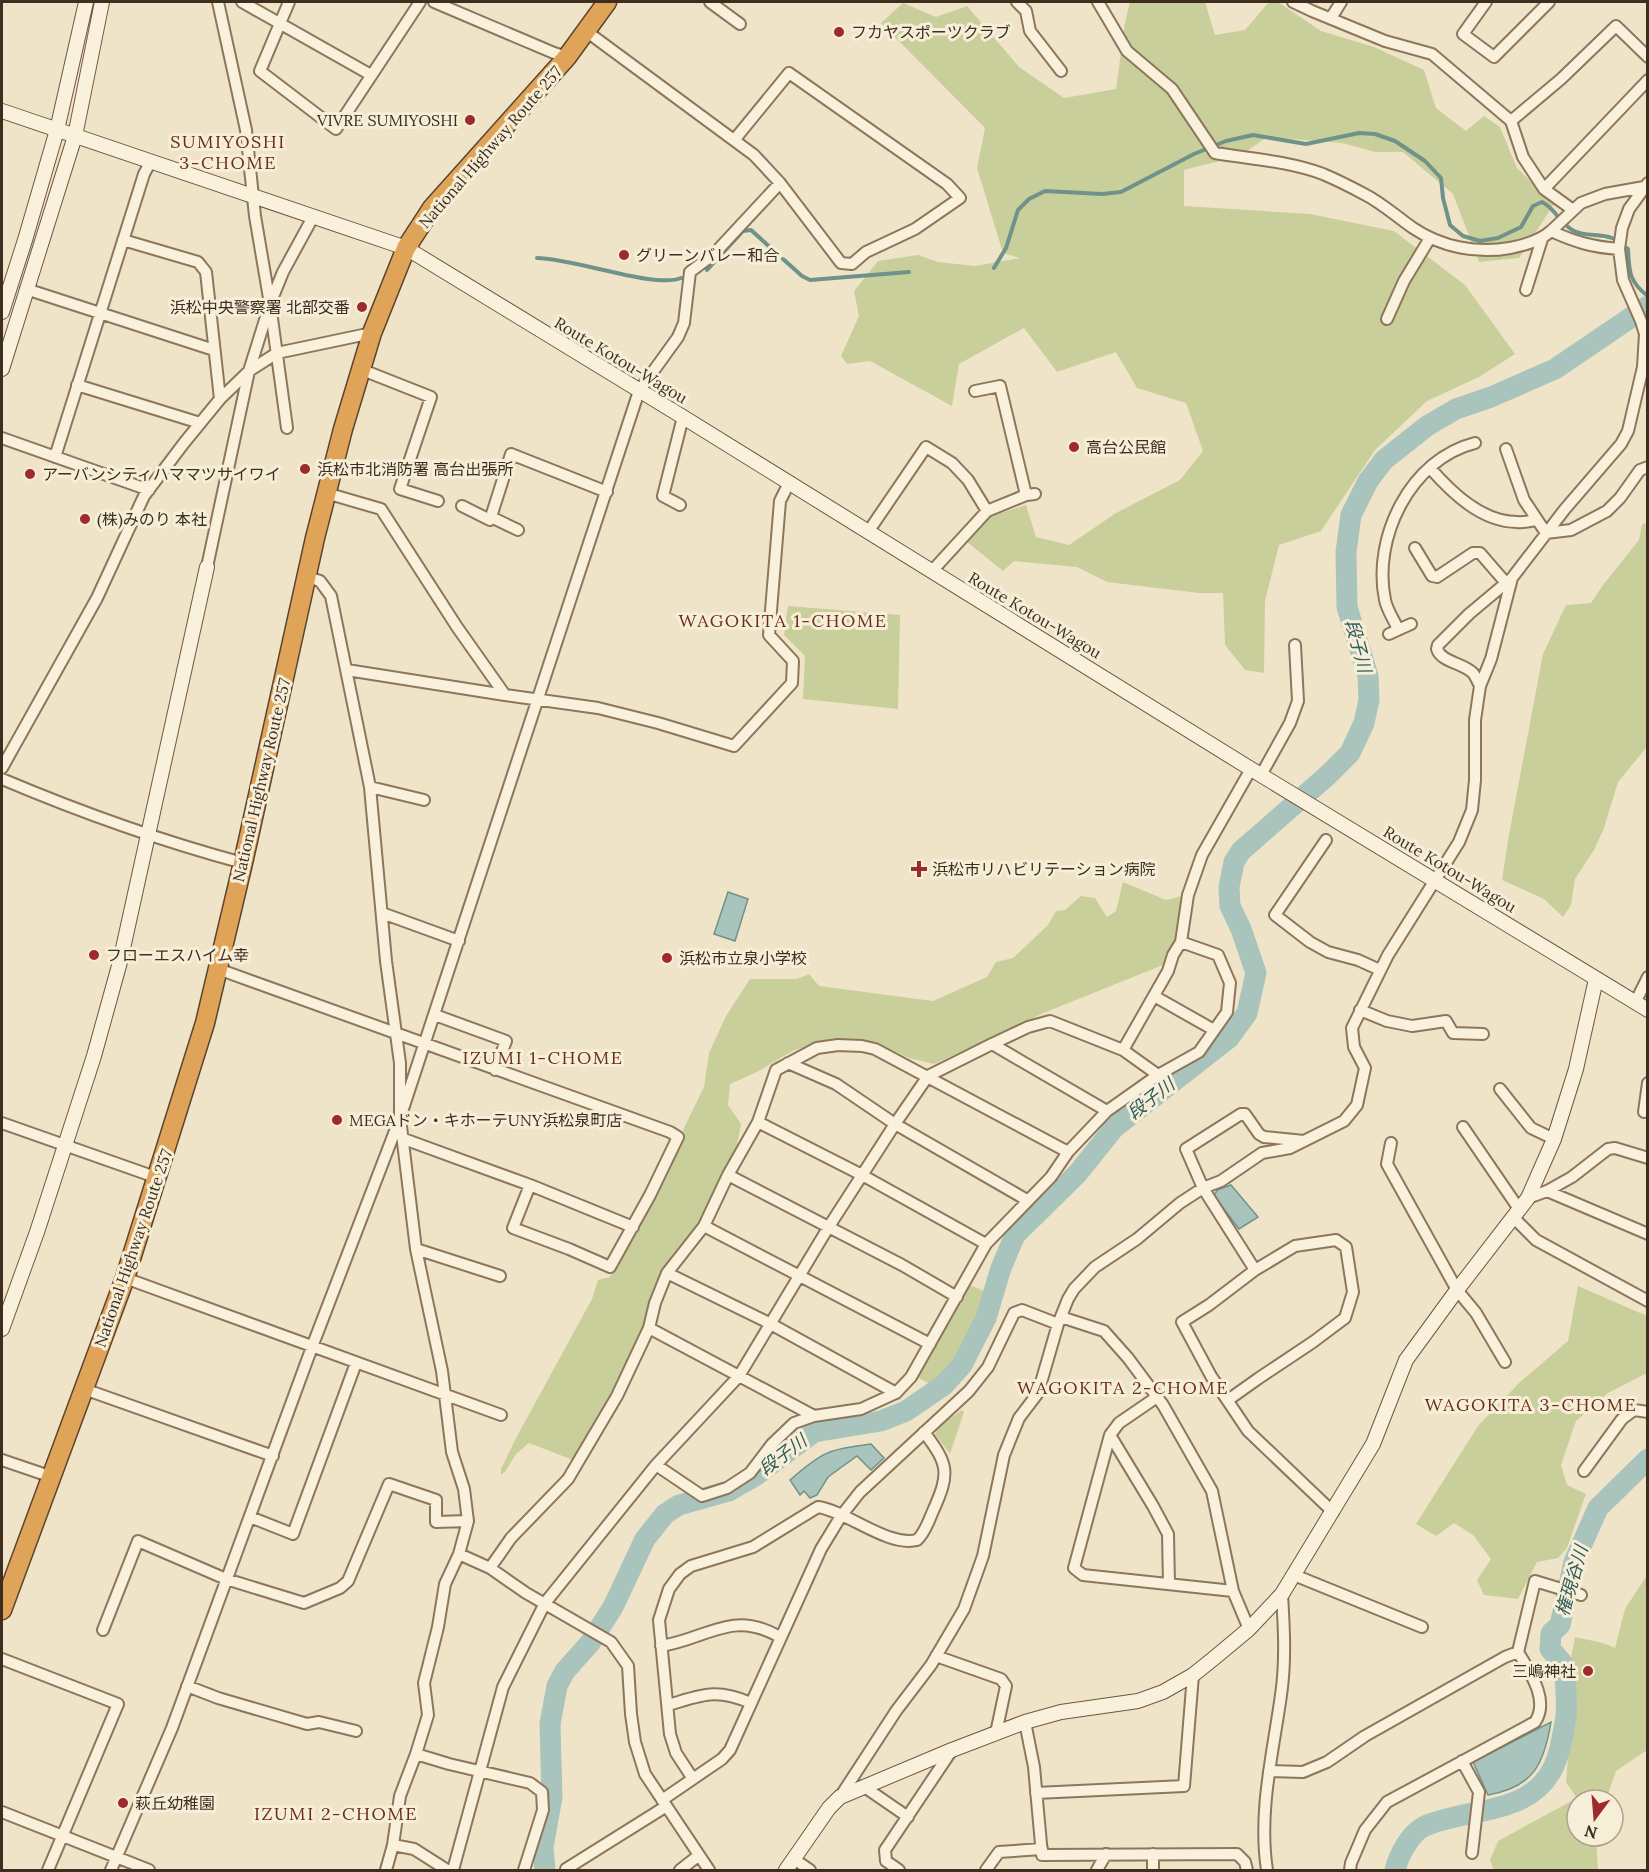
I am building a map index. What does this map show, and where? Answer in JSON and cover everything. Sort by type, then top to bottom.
[{"type":"highway","name":"National Highway Route 257","points":[[2,1610],[125,1278],[205,1023],[326,493],[372,333],[406,248],[432,208],[567,57],[607,2]]},
{"type":"street","points":[[2,312],[26,240],[57,130],[86,2]]},
{"type":"street","points":[[2,369],[75,136],[102,2]]},
{"type":"street","points":[[218,2],[246,130],[264,276],[287,428]]},
{"type":"street","points":[[242,2],[371,75]]},
{"type":"street","points":[[289,2],[260,71],[336,129],[420,2]]},
{"type":"street","points":[[434,2],[567,57]]},
{"type":"street","points":[[710,2],[740,24]]},
{"type":"street","points":[[1017,2],[1026,11],[1030,31],[1061,71]]},
{"type":"street","points":[[1098,2],[1127,51],[1172,89],[1214,153],[1287,163],[1322,174],[1365,194],[1430,238],[1466,250],[1494,250],[1542,239],[1581,203],[1605,194],[1646,185]]},
{"type":"street","points":[[1293,2],[1385,41],[1432,54],[1511,121],[1523,157],[1544,189],[1571,213]]},
{"type":"street","points":[[1331,18],[1341,2]]},
{"type":"street","points":[[1486,2],[1463,34],[1494,57],[1549,2]]},
{"type":"street","points":[[1511,121],[1561,79],[1616,26],[1647,57]]},
{"type":"street","points":[[586,31],[754,155],[780,183],[841,262],[852,264],[866,252],[915,229],[960,198],[947,184],[789,73],[735,139]]},
{"type":"street","points":[[1544,189],[1647,80]]},
{"type":"street","name":"Route Kotou-Wagou","points":[[2,111],[406,248],[1641,1007]]},
{"type":"street","points":[[55,457],[144,174],[151,161]]},
{"type":"street","points":[[111,1870],[172,1728],[312,1347],[400,1118],[608,492],[639,391],[678,337],[684,323],[690,272],[714,254],[780,183]]},
{"type":"street","points":[[1480,686],[1473,673],[1441,657],[1437,653],[1438,645],[1469,614],[1509,581],[1621,444],[1628,431],[1645,367],[1645,334],[1623,280],[1619,249],[1629,209],[1646,185]]},
{"type":"street","points":[[2,1329],[37,1232],[94,1056],[120,962],[147,834],[176,714],[249,370],[270,304],[291,256],[313,217]]},
{"type":"street","points":[[1554,229],[1594,247],[1619,249]]},
{"type":"street","points":[[1387,319],[1404,281],[1430,238]]},
{"type":"street","points":[[1526,290],[1542,239]]},
{"type":"street","points":[[123,240],[198,261],[206,272],[220,399]]},
{"type":"street","points":[[26,289],[214,350]]},
{"type":"street","points":[[2,768],[91,610],[149,490],[220,399],[249,370],[277,353],[372,333]]},
{"type":"street","points":[[360,369],[431,397],[400,489],[438,501]]},
{"type":"street","points":[[77,385],[200,423]]},
{"type":"street","points":[[932,571],[987,511],[1031,494],[999,386],[975,391]]},
{"type":"street","points":[[680,505],[663,496],[683,417]]},
{"type":"street","points":[[2,438],[149,490]]},
{"type":"street","points":[[1411,624],[1394,631],[1385,602],[1382,574],[1385,549],[1396,512],[1410,488],[1430,468],[1462,446],[1475,443]]},
{"type":"street","points":[[868,532],[926,447],[952,463],[968,480],[987,511]]},
{"type":"street","points":[[1506,449],[1524,500],[1546,533]]},
{"type":"street","points":[[462,506],[490,520],[511,454],[608,492]]},
{"type":"street","points":[[1546,533],[1570,530],[1607,511],[1620,498],[1640,470],[1647,467]]},
{"type":"street","points":[[1430,468],[1449,490],[1468,504],[1492,516],[1516,523],[1537,520]]},
{"type":"street","points":[[346,670],[598,708],[658,723],[734,747],[792,683],[793,661],[769,635],[780,501],[789,483]]},
{"type":"street","points":[[326,493],[381,510],[457,627],[505,695]]},
{"type":"street","points":[[491,517],[518,530]]},
{"type":"street","points":[[1415,548],[1432,576],[1437,577],[1473,553],[1480,553],[1509,581]]},
{"type":"street","points":[[307,577],[320,581],[331,596],[370,787],[394,1032],[400,1063],[400,1118],[416,1249],[442,1371],[452,1452],[464,1489],[468,1521],[459,1554],[446,1584],[424,1683],[428,1715],[400,1796],[393,1845],[386,1870]]},
{"type":"street","points":[[810,1870],[790,1865],[829,1808],[840,1797],[867,1754],[936,1656],[964,1609],[983,1556],[1004,1455],[1019,1418],[1038,1393],[1059,1321],[1074,1289],[1095,1267],[1137,1239],[1180,1203],[1203,1188],[1221,1181],[1262,1153],[1290,1148],[1344,1121],[1357,1105],[1365,1068],[1354,1047],[1352,1028],[1380,970],[1434,879],[1459,842],[1472,810],[1475,780],[1475,720],[1480,686],[1491,659],[1509,581]]},
{"type":"street","points":[[1123,1050],[1181,942],[1188,895],[1202,855],[1290,723],[1298,700],[1295,645]]},
{"type":"street","points":[[2,779],[63,805],[147,834],[243,863]]},
{"type":"street","points":[[370,787],[424,800]]},
{"type":"street","points":[[1326,840],[1275,915],[1310,942],[1328,952],[1358,960],[1380,970]]},
{"type":"street","points":[[382,913],[459,941]]},
{"type":"street","points":[[656,1465],[702,1496],[727,1488],[750,1473],[772,1444],[794,1424],[814,1416],[861,1409],[896,1393],[911,1377],[986,1244],[1051,1178],[1068,1152],[1107,1111],[1158,1075],[1199,1052],[1227,1012],[1230,983],[1218,955],[1181,942]]},
{"type":"street","points":[[218,969],[670,1132],[678,1137],[664,1169],[610,1267],[513,1228],[530,1185]]},
{"type":"street","points":[[1641,1007],[1647,977]]},
{"type":"street","points":[[840,1797],[1025,1722],[1061,1712],[1138,1701],[1163,1692],[1193,1676],[1249,1629],[1282,1594],[1373,1444],[1406,1360],[1520,1208],[1554,1139],[1576,1069],[1596,979]]},
{"type":"street","points":[[1154,996],[1214,1030]]},
{"type":"street","points":[[1360,1010],[1387,1021],[1412,1026],[1446,1021],[1453,1033],[1483,1034]]},
{"type":"street","points":[[435,1015],[506,1041],[495,1070]]},
{"type":"street","points":[[453,1870],[503,1687],[545,1603],[656,1465],[739,1376],[828,1228],[928,1076],[1028,1027],[1050,1021],[1123,1050],[1158,1075]]},
{"type":"street","points":[[992,1044],[1107,1111]]},
{"type":"street","points":[[490,1569],[511,1538],[568,1479],[617,1396],[649,1328],[655,1303],[667,1273],[704,1226],[728,1175],[758,1122],[776,1070],[817,1048],[838,1045],[875,1049],[1068,1152]]},
{"type":"street","points":[[788,1063],[836,1084],[895,1124],[1027,1200]]},
{"type":"street","points":[[1644,1112],[1647,1083]]},
{"type":"street","points":[[1500,1089],[1531,1128],[1554,1139]]},
{"type":"street","points":[[1255,1270],[1203,1188],[1186,1149],[1241,1114],[1245,1114],[1259,1134],[1264,1137],[1304,1141]]},
{"type":"street","points":[[758,1122],[862,1175],[986,1244]]},
{"type":"street","points":[[2,1123],[158,1178]]},
{"type":"street","points":[[1463,1127],[1520,1208],[1536,1240],[1647,1301]]},
{"type":"street","points":[[404,1139],[530,1185],[633,1227]]},
{"type":"street","points":[[1391,1143],[1387,1164],[1457,1290],[1476,1313],[1505,1362]]},
{"type":"street","points":[[1520,1208],[1572,1177],[1608,1149],[1615,1148],[1647,1158]]},
{"type":"street","points":[[728,1175],[902,1265],[957,1297]]},
{"type":"street","points":[[1547,1191],[1647,1234]]},
{"type":"street","points":[[704,1226],[930,1344]]},
{"type":"street","points":[[1228,1400],[1345,1318],[1353,1292],[1346,1247],[1336,1240],[1296,1245],[1255,1270],[1209,1305],[1182,1322],[1211,1376],[1248,1431],[1333,1512]]},
{"type":"street","points":[[416,1249],[500,1276]]},
{"type":"street","points":[[667,1273],[769,1323],[896,1393]]},
{"type":"street","points":[[125,1278],[501,1415]]},
{"type":"street","points":[[567,1870],[664,1803],[722,1759],[730,1750],[821,1550],[841,1516],[860,1492],[969,1391],[988,1367],[1014,1313],[1022,1310],[1104,1332],[1128,1358],[1157,1397],[1212,1491],[1233,1591],[1249,1629]]},
{"type":"street","points":[[649,1328],[814,1416]]},
{"type":"street","points":[[250,1517],[294,1534],[356,1363]]},
{"type":"street","points":[[84,1389],[273,1456]]},
{"type":"street","points":[[1157,1397],[1119,1423],[1110,1435],[1074,1568],[1083,1575],[1233,1591]]},
{"type":"street","points":[[1584,1471],[1622,1419],[1634,1410],[1647,1412]]},
{"type":"street","points":[[693,1779],[676,1753],[670,1734],[659,1620],[669,1589],[680,1574],[691,1566],[753,1547],[818,1507],[827,1508],[902,1541],[917,1540],[921,1537],[945,1481],[945,1467],[940,1453],[924,1432]]},
{"type":"street","points":[[1110,1435],[1168,1534],[1169,1584]]},
{"type":"street","points":[[2,1460],[52,1477]]},
{"type":"street","points":[[103,1630],[138,1541],[226,1579],[304,1603],[339,1588],[348,1581],[389,1484],[436,1500],[436,1522],[468,1521]]},
{"type":"street","points":[[459,1554],[490,1569],[611,1642],[628,1666],[632,1724],[645,1774],[709,1870]]},
{"type":"street","points":[[1294,1575],[1422,1627]]},
{"type":"street","points":[[1350,1870],[1365,1830],[1387,1802],[1534,1722],[1540,1714],[1540,1701],[1532,1675],[1518,1652],[1535,1581],[1581,1595]]},
{"type":"street","points":[[1267,1870],[1264,1856],[1265,1812],[1286,1647],[1282,1594]]},
{"type":"street","points":[[661,1646],[729,1625],[752,1626],[769,1630],[780,1637]]},
{"type":"street","points":[[1269,1771],[1303,1772],[1327,1762],[1365,1736],[1505,1656],[1518,1652]]},
{"type":"street","points":[[936,1656],[1000,1679],[1005,1686],[996,1733]]},
{"type":"street","points":[[2,1659],[118,1704],[48,1870]]},
{"type":"street","points":[[1036,1793],[1184,1786],[1193,1676]]},
{"type":"street","points":[[187,1686],[218,1698],[307,1724],[319,1722],[356,1731]]},
{"type":"street","points":[[668,1705],[708,1693],[735,1696],[751,1703]]},
{"type":"street","points":[[1025,1722],[1034,1767],[1042,1855],[1237,1854],[1245,1862],[1247,1870]]},
{"type":"street","points":[[899,1870],[885,1861],[885,1851],[952,1750]]},
{"type":"street","points":[[416,1754],[530,1783],[542,1792],[543,1810],[524,1870]]},
{"type":"street","points":[[1462,1761],[1479,1792],[1472,1853]]},
{"type":"street","points":[[863,1786],[908,1817]]},
{"type":"street","points":[[2,1812],[149,1870]]},
{"type":"street","points":[[393,1845],[414,1849],[447,1870]]},
{"type":"street","points":[[986,1870],[999,1852],[1042,1849]]},
{"type":"street","points":[[1097,1870],[1106,1854]]},
{"type":"street","points":[[1153,1854],[1153,1870]]},
{"type":"street","points":[[680,1870],[698,1856]]},
{"type":"green space","points":[[1130,2],[1205,2],[1215,35],[1245,30],[1269,2],[1278,2],[1321,31],[1374,47],[1424,70],[1436,108],[1466,131],[1484,116],[1500,127],[1517,168],[1554,204],[1519,258],[1479,262],[1453,194],[1403,152],[1375,152],[1342,143],[1267,137],[1240,156],[1184,170],[1184,206],[1310,214],[1394,231],[1465,285],[1515,354],[1479,377],[1427,401],[1375,450],[1321,531],[1279,545],[1265,601],[1264,673],[1245,670],[1225,645],[1223,593],[1199,593],[1107,582],[1077,567],[1014,561],[1003,571],[966,541],[988,517],[1026,505],[1036,537],[1069,545],[1116,513],[1180,480],[1203,451],[1186,403],[1137,388],[1116,352],[1057,372],[1024,328],[959,364],[952,406],[870,361],[847,364],[841,356],[859,316],[854,291],[878,261],[918,255],[938,262],[975,266],[1020,258],[1003,253],[977,168],[985,128],[881,23],[903,3],[936,17],[967,6],[1019,67],[1064,98],[1116,89]]},
{"type":"green space","points":[[1647,523],[1646,748],[1618,782],[1604,828],[1594,850],[1575,879],[1571,905],[1563,917],[1544,899],[1502,880],[1543,654],[1566,605],[1591,603],[1639,540],[1642,524]]},
{"type":"green space","points":[[788,606],[900,615],[898,709],[803,699],[805,656],[784,635]]},
{"type":"green space","points":[[1123,882],[1166,900],[1182,896],[1177,938],[1163,965],[1046,1012],[934,1064],[909,1058],[878,1043],[841,1038],[794,1050],[757,1072],[730,1084],[728,1105],[741,1124],[736,1151],[700,1223],[664,1269],[648,1305],[642,1335],[605,1408],[573,1460],[529,1443],[516,1454],[501,1475],[501,1469],[516,1438],[592,1299],[598,1280],[610,1277],[622,1252],[634,1239],[647,1208],[685,1136],[683,1130],[704,1087],[709,1053],[726,1016],[750,979],[797,979],[809,974],[819,986],[933,1001],[987,977],[996,962],[1013,958],[1048,925],[1056,911],[1065,910],[1081,896],[1095,898],[1107,917],[1116,911]]},
{"type":"green space","points":[[970,1285],[984,1291],[983,1308],[979,1320],[969,1341],[947,1369],[930,1384],[917,1377]]},
{"type":"green space","points":[[1578,1286],[1647,1316],[1647,1375],[1608,1393],[1576,1421],[1561,1465],[1567,1485],[1586,1494],[1567,1548],[1558,1558],[1537,1562],[1518,1599],[1484,1595],[1477,1580],[1491,1559],[1473,1535],[1454,1523],[1436,1536],[1416,1524],[1478,1426],[1518,1384],[1568,1341]]},
{"type":"green space","points":[[962,1410],[964,1412],[950,1454],[935,1434],[939,1426]]},
{"type":"green space","points":[[1647,1575],[1647,1750],[1616,1771],[1610,1788],[1570,1788],[1566,1782],[1573,1697],[1570,1663],[1575,1637],[1615,1648],[1625,1609]]},
{"type":"green space","points":[[1565,1805],[1565,1848],[1597,1848],[1598,1870],[1494,1870],[1490,1860],[1498,1841]]},
{"type":"water","points":[[728,892],[748,899],[735,941],[714,934]]},
{"type":"water","points":[[1231,1185],[1258,1217],[1239,1229],[1214,1196],[1217,1190]]},
{"type":"water","points":[[871,1444],[884,1458],[871,1470],[857,1456],[828,1477],[817,1495],[810,1498],[804,1491],[800,1495],[790,1480],[827,1453]]},
{"type":"water","points":[[1551,1722],[1545,1750],[1534,1772],[1516,1786],[1488,1795],[1473,1762]]},
{"type":"waterway","points":[[994,268],[1006,248],[1018,210],[1029,199],[1045,191],[1102,194],[1121,192],[1194,154],[1226,141],[1253,135],[1306,144],[1359,133],[1375,134],[1395,141],[1425,161],[1441,178],[1450,225],[1463,236],[1480,241],[1498,238],[1521,227],[1533,206],[1542,202],[1574,231],[1612,238],[1628,249],[1631,276],[1637,286],[1648,296]]},
{"type":"waterway","points":[[707,270],[743,231],[751,230],[772,249]]},
{"type":"waterway","points":[[537,258],[552,259],[653,280],[681,278]]},
{"type":"waterway","points":[[783,259],[810,280],[909,272]]},
{"type":"waterway","name":"段子川","points":[[545,1870],[543,1847],[552,1797],[550,1724],[557,1686],[565,1671],[590,1643],[613,1607],[645,1539],[665,1514],[679,1505],[729,1491],[755,1476],[814,1432],[881,1421],[906,1411],[944,1385],[962,1365],[986,1318],[1001,1268],[1015,1235],[1078,1173],[1114,1128],[1229,1038],[1247,1013],[1256,973],[1241,929],[1230,906],[1229,887],[1234,862],[1241,851],[1350,753],[1364,723],[1369,700],[1368,676],[1347,607],[1346,552],[1351,515],[1368,481],[1384,460],[1427,426],[1456,409],[1491,397],[1555,369],[1648,306]]},
{"type":"waterway","name":"権現谷川","points":[[1395,1870],[1406,1845],[1420,1829],[1442,1820],[1514,1802],[1530,1794],[1543,1782],[1554,1766],[1563,1736],[1566,1698],[1562,1663],[1550,1649],[1551,1633],[1560,1625],[1574,1562],[1598,1508],[1648,1459]]},
{"type":"place","name":"フカヤスポーツクラブ","points":[[839,32]]},
{"type":"place","name":"VIVRE SUMIYOSHI","points":[[470,120]]},
{"type":"place","name":"グリーンバレー和合","points":[[624,255]]},
{"type":"place","name":"浜松中央警察署 北部交番","points":[[362,307]]},
{"type":"place","name":"高台公民館","points":[[1074,447]]},
{"type":"place","name":"浜松市北消防署 高台出張所","points":[[305,469]]},
{"type":"place","name":"アーバンシティハママツサイワイ","points":[[30,474]]},
{"type":"place","name":"(株)みのり 本社","points":[[85,519]]},
{"type":"place","name":"浜松市リハビリテーション病院","points":[[919,869]]},
{"type":"place","name":"フローエスハイム幸","points":[[94,955]]},
{"type":"place","name":"浜松市立泉小学校","points":[[667,958]]},
{"type":"place","name":"MEGAドン・キホーテUNY浜松泉町店","points":[[337,1120]]},
{"type":"place","name":"三嶋神社","points":[[1588,1671]]},
{"type":"place","name":"萩丘幼稚園","points":[[123,1803]]},
{"type":"district","name":"SUMIYOSHI 3-CHOME","points":[[228,152]]},
{"type":"district","name":"WAGOKITA 1-CHOME","points":[[783,621]]},
{"type":"district","name":"IZUMI 1-CHOME","points":[[543,1058]]},
{"type":"district","name":"WAGOKITA 2-CHOME","points":[[1123,1388]]},
{"type":"district","name":"WAGOKITA 3-CHOME","points":[[1531,1405]]},
{"type":"district","name":"IZUMI 2-CHOME","points":[[336,1814]]}]
